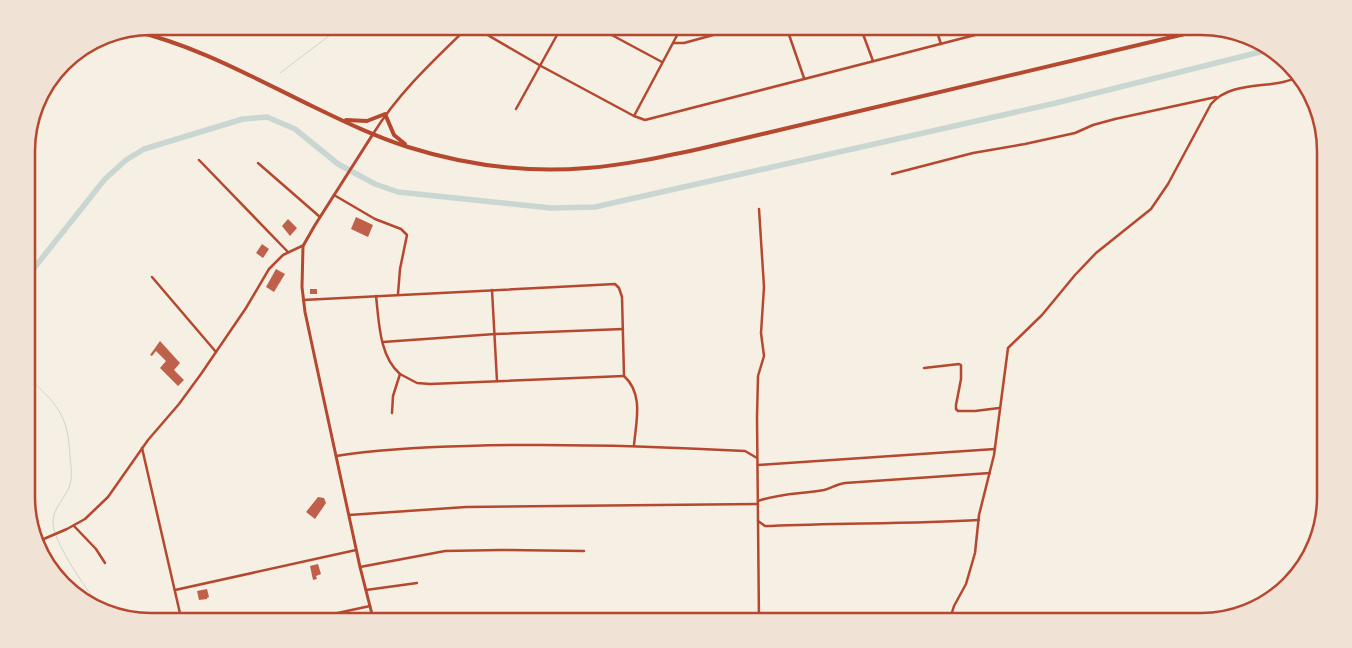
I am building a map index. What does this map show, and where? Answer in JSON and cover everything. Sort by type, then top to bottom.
[{"type":"main road","points":[[149,35],[203,53],[373,134],[408,147],[471,162],[532,169],[578,169],[627,163],[698,149],[1180,35]]},
{"type":"main road","points":[[344,120],[367,121],[385,114],[394,135],[408,147]]},
{"type":"street","points":[[372,613],[356,550],[303,300],[302,259],[304,244],[385,114],[407,87],[461,35]]},
{"type":"street","points":[[486,35],[634,116],[645,120],[976,35]]},
{"type":"street","points":[[516,109],[557,35]]},
{"type":"street","points":[[612,35],[663,62]]},
{"type":"street","points":[[634,116],[677,35]]},
{"type":"street","points":[[673,43],[684,43],[713,35]]},
{"type":"street","points":[[789,35],[804,78]]},
{"type":"street","points":[[863,35],[873,61]]},
{"type":"street","points":[[938,35],[941,44]]},
{"type":"street","points":[[892,174],[974,153],[1075,133],[1115,119],[1217,97],[1237,90],[1293,80]]},
{"type":"street","points":[[951,613],[970,573],[978,537],[979,520],[995,449],[1008,348],[1042,315],[1096,253],[1152,209],[1172,177],[1211,104],[1217,97]]},
{"type":"street","points":[[199,160],[288,252]]},
{"type":"street","points":[[258,162],[320,216]]},
{"type":"street","points":[[334,195],[375,219],[400,229],[408,235],[400,269],[398,294]]},
{"type":"street","points":[[759,209],[764,287],[761,333],[764,356],[758,376],[758,465],[756,473],[759,613]]},
{"type":"street","points":[[43,539],[85,519],[108,497],[142,448],[179,404],[216,353],[269,269],[288,252],[304,244]]},
{"type":"street","points":[[152,277],[216,353]]},
{"type":"street","points":[[303,300],[615,284],[619,288],[622,297],[624,376],[632,384],[636,393],[637,410],[634,446]]},
{"type":"street","points":[[492,290],[497,381]]},
{"type":"street","points":[[376,296],[383,342],[391,364],[400,374],[412,381],[422,384],[624,376]]},
{"type":"street","points":[[383,342],[495,334],[623,329]]},
{"type":"street","points":[[924,368],[961,365],[961,379],[956,405],[958,411],[1000,408]]},
{"type":"street","points":[[392,413],[393,396],[400,374]]},
{"type":"street","points":[[336,456],[376,451],[454,446],[541,444],[745,451],[757,458]]},
{"type":"street","points":[[142,448],[180,613]]},
{"type":"street","points":[[758,465],[995,449]]},
{"type":"street","points":[[349,515],[466,507],[758,503],[771,496],[825,490],[836,484],[846,482],[990,473]]},
{"type":"street","points":[[758,521],[765,526],[771,526],[979,520]]},
{"type":"street","points":[[74,526],[96,549],[105,563]]},
{"type":"street","points":[[175,590],[356,550]]},
{"type":"street","points":[[360,567],[445,551],[584,551]]},
{"type":"street","points":[[365,590],[417,584]]},
{"type":"street","points":[[338,613],[370,606]]},
{"type":"building","points":[[356,217],[373,225],[368,237],[351,229]]},
{"type":"building","points":[[288,219],[297,228],[290,236],[282,226]]},
{"type":"building","points":[[262,244],[269,249],[263,258],[256,253]]},
{"type":"building","points":[[276,269],[285,274],[274,292],[266,287]]},
{"type":"building","points":[[310,289],[317,289],[317,294],[310,294]]},
{"type":"building","points":[[160,341],[180,363],[174,370],[184,380],[178,386],[160,368],[166,361],[156,351],[152,356],[150,355]]},
{"type":"building","points":[[318,497],[324,498],[326,503],[315,519],[306,512]]},
{"type":"building","points":[[318,564],[321,574],[316,576],[317,579],[313,580],[310,566]]},
{"type":"building","points":[[207,589],[209,597],[199,600],[197,591]]},
{"type":"waterway","points":[[280,73],[330,35]]},
{"type":"waterway","points":[[35,267],[105,179],[126,160],[144,149],[243,119],[267,117],[295,129],[338,164],[375,184],[398,192],[551,208],[595,207],[1056,103],[1261,52]]},
{"type":"waterway","points":[[35,384],[59,411],[67,430],[69,442],[71,480],[55,512],[54,530],[65,555],[95,599]]}]
